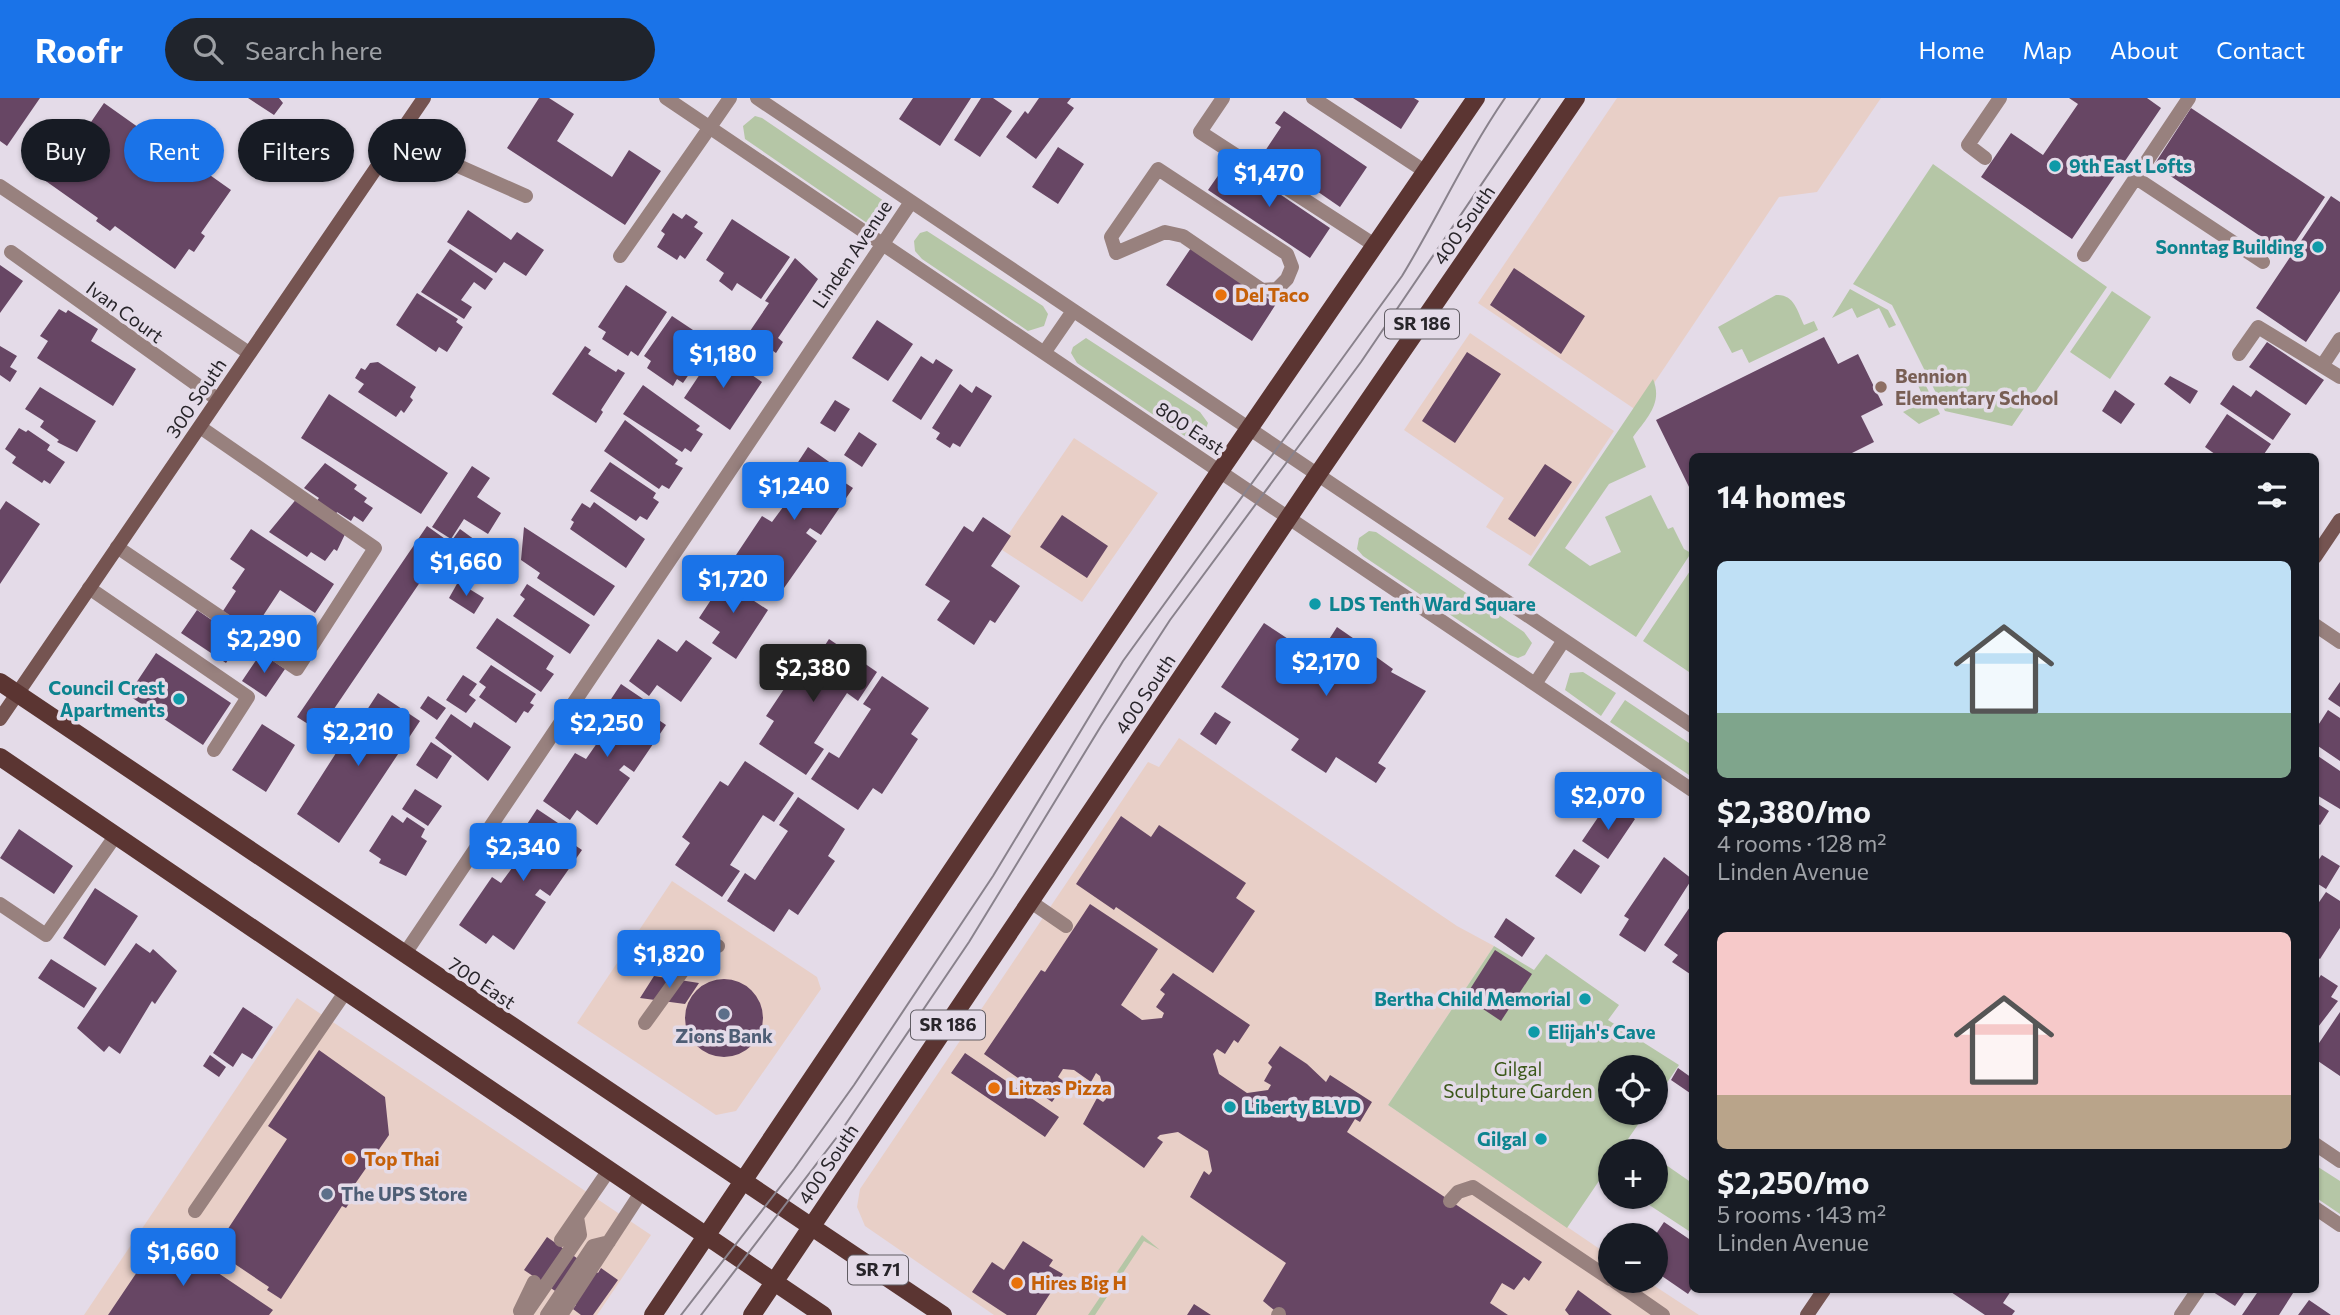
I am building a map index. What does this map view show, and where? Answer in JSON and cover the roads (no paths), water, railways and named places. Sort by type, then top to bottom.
[{"type":"main road","points":[[653,1315],[1220,471],[1476,98]]},
{"type":"main road","name":"400 South","points":[[752,1315],[1318,474],[1576,98]]},
{"type":"main road","name":"700 East","points":[[0,682],[943,1315]]},
{"type":"main road","points":[[0,757],[822,1315]]},
{"type":"street","name":"300 South","points":[[410,119],[424,98]]},
{"type":"street","name":"800 East","points":[[666,98],[1689,788]]},
{"type":"street","points":[[620,256],[730,98]]},
{"type":"street","name":"800 East","points":[[757,98],[1689,724]]},
{"type":"street","points":[[1223,98],[1199,132],[1376,246]]},
{"type":"street","points":[[1313,98],[1426,172]]},
{"type":"street","points":[[1985,158],[1968,145],[2000,98]]},
{"type":"street","points":[[2084,255],[2189,98]]},
{"type":"street","points":[[466,169],[526,195]]},
{"type":"street","points":[[1158,169],[1287,254],[1292,267],[1287,279],[1277,289],[1262,290],[1183,236],[1165,232],[1116,253],[1111,237],[1158,169]]},
{"type":"street","points":[[2136,178],[2263,262]]},
{"type":"street","name":"300 South","points":[[0,719],[368,181]]},
{"type":"street","points":[[0,187],[249,353]]},
{"type":"street","name":"Linden Avenue","points":[[404,955],[911,202]]},
{"type":"street","name":"Ivan Court","points":[[11,252],[217,399]]},
{"type":"street","points":[[1044,353],[1073,311]]},
{"type":"street","points":[[2239,354],[2258,327],[2340,377]]},
{"type":"street","points":[[2322,366],[2340,339]]},
{"type":"street","points":[[117,547],[297,669],[375,548],[200,427]]},
{"type":"street","points":[[2319,551],[2340,520]]},
{"type":"street","points":[[89,588],[247,697],[214,750]]},
{"type":"street","points":[[2319,628],[2340,642]]},
{"type":"street","points":[[1535,684],[1564,640]]},
{"type":"street","points":[[0,904],[46,935],[116,835]]},
{"type":"street","points":[[1031,902],[1066,926]]},
{"type":"street","points":[[645,1023],[692,958],[718,946]]},
{"type":"street","points":[[195,1211],[346,992]]},
{"type":"street","points":[[2319,1147],[2340,1161]]},
{"type":"street","points":[[561,1240],[609,1170]]},
{"type":"street","points":[[1451,1201],[1458,1192],[1473,1187],[1598,1271]]},
{"type":"street","points":[[561,1315],[642,1191]]},
{"type":"street","points":[[2319,1211],[2340,1225]]},
{"type":"street","points":[[534,1282],[520,1311],[526,1315],[580,1236],[577,1217]]},
{"type":"street","points":[[547,1315],[593,1246],[609,1242]]},
{"type":"street","points":[[1631,1293],[1663,1315]]},
{"type":"street","points":[[1807,1315],[1822,1293]]},
{"type":"street","points":[[2181,1315],[2196,1293]]},
{"type":"tram line","points":[[681,1315],[794,1169],[854,1085],[993,876],[1123,661],[1402,276],[1505,98]]},
{"type":"tram line","points":[[701,1315],[837,1137],[969,942],[1101,726],[1170,620],[1361,362],[1540,98]]},
{"type":"place","name":"9th East Lofts","points":[[2055,166]]},
{"type":"place","name":"Sonntag Building","points":[[2318,247]]},
{"type":"place","name":"Del Taco","points":[[1221,295]]},
{"type":"place","name":"Bennion Elementary School","points":[[1881,387]]},
{"type":"place","name":"LDS Tenth Ward Square","points":[[1315,604]]},
{"type":"place","name":"Council Crest Apartments","points":[[179,699]]},
{"type":"place","name":"Bertha Child Memorial","points":[[1585,999]]},
{"type":"place","name":"Zions Bank","points":[[724,1014]]},
{"type":"place","name":"Elijah's Cave","points":[[1534,1032]]},
{"type":"place","name":"Litzas Pizza","points":[[994,1088]]},
{"type":"place","name":"Liberty BLVD","points":[[1230,1107]]},
{"type":"place","name":"Gilgal","points":[[1541,1139]]},
{"type":"place","name":"Top Thai","points":[[350,1159]]},
{"type":"place","name":"The UPS Store","points":[[327,1194]]},
{"type":"place","name":"Hires Big H","points":[[1017,1283]]},
{"type":"park label","name":"Gilgal Sculpture Garden","points":[[1518,1080]]}]
